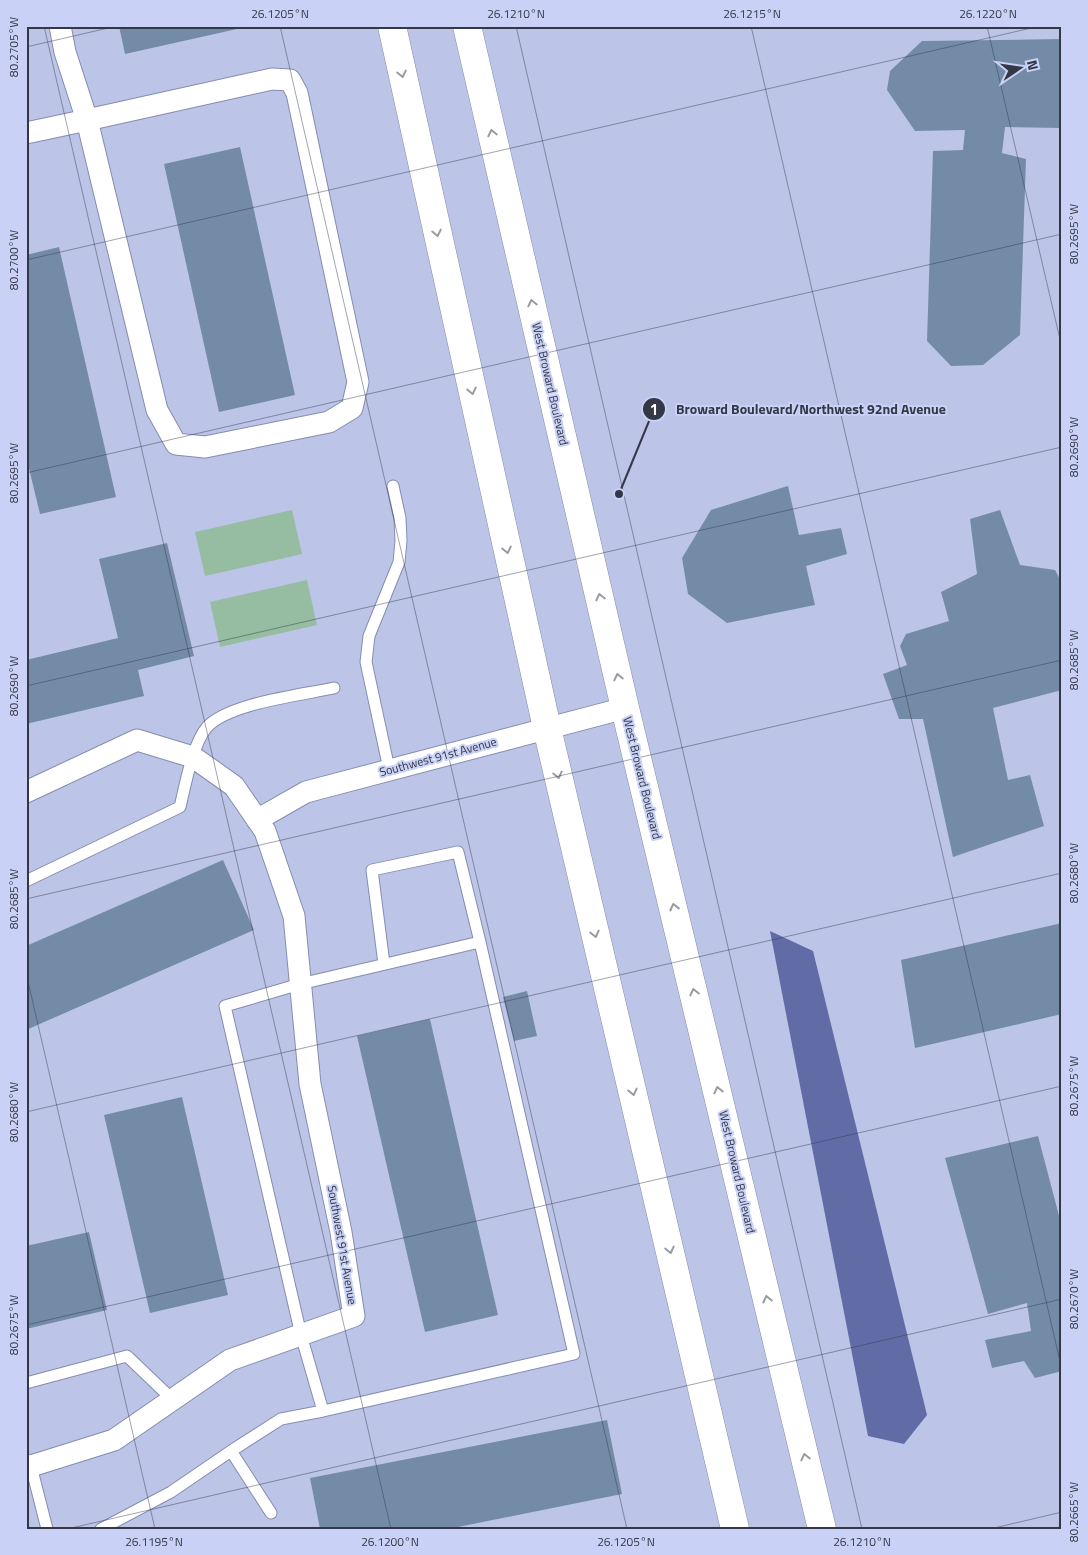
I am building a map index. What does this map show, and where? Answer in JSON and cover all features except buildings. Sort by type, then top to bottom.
[{"type":"main road","points":[[392,26],[547,728],[736,1529]]},
{"type":"main road","name":"West Broward Boulevard","points":[[467,26],[625,708],[822,1529]]},
{"type":"street","points":[[26,133],[87,120],[272,79],[290,80],[298,93],[358,382],[352,408],[329,422],[205,447],[176,444],[157,410],[87,120],[65,52],[60,26]]},
{"type":"street","name":"Southwest 91st Avenue","points":[[257,820],[306,792],[625,708]]},
{"type":"street","name":"Southwest 91st Avenue","points":[[26,792],[137,740],[193,757],[234,786],[265,831],[294,916],[310,1084],[341,1232],[354,1316],[230,1360],[114,1440],[28,1465]]},
{"type":"lane","points":[[389,770],[366,662],[369,636],[399,562],[401,541],[400,518],[393,486]]},
{"type":"lane","points":[[26,881],[180,807],[193,757],[207,727],[234,709],[334,688]]},
{"type":"lane","points":[[101,1529],[171,1492],[281,1418],[323,1411],[574,1354],[458,852],[372,870],[384,964]]},
{"type":"lane","points":[[323,1411],[301,1335],[225,1006],[300,984],[480,942]]},
{"type":"lane","points":[[26,1383],[127,1356],[173,1400]]},
{"type":"lane","points":[[231,1451],[271,1513]]},
{"type":"lane","points":[[28,1465],[47,1529]]},
{"type":"green space","points":[[292,510],[302,554],[205,576],[195,532]]},
{"type":"green space","points":[[307,580],[317,625],[220,647],[210,602]]},
{"type":"water","points":[[770,931],[813,951],[927,1415],[904,1444],[868,1436]]},
{"type":"place","name":"Broward Boulevard/Northwest 92nd Avenue","points":[[619,494]]}]
